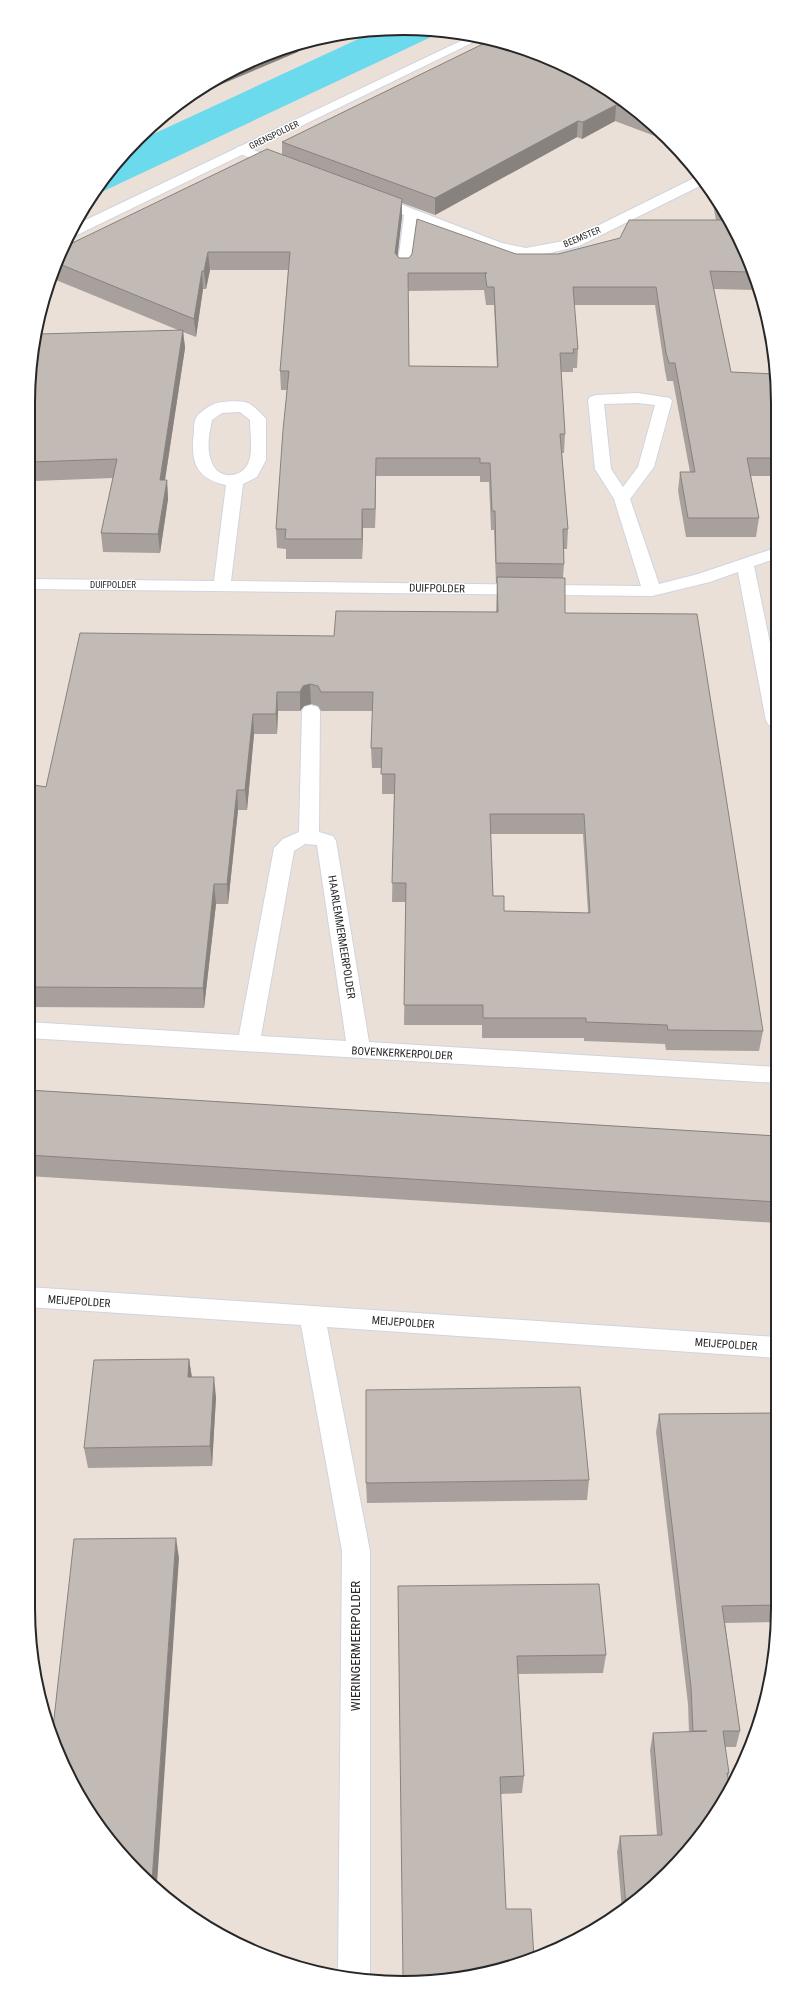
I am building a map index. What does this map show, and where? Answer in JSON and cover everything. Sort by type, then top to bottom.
[{"type":"street","name":"GRENSPOLDER","points":[[79,229],[469,41]]},
{"type":"street","points":[[242,150],[293,169]]},
{"type":"street","name":"BEEMSTER","points":[[360,193],[498,246],[526,252],[550,249],[574,243],[697,182]]},
{"type":"street","points":[[404,271],[411,212]]},
{"type":"street","points":[[622,499],[646,467],[664,401],[638,398],[596,400],[603,469],[622,499],[652,591]]},
{"type":"street","points":[[244,407],[258,420],[258,460],[252,474],[235,481],[214,476],[203,464],[200,440],[204,418],[218,408],[244,407]]},
{"type":"street","points":[[222,586],[235,481]]},
{"type":"street","name":"DUIFPOLDER","points":[[35,584],[652,591],[704,578],[771,554]]},
{"type":"street","points":[[745,563],[771,696]]},
{"type":"street","points":[[249,1043],[284,848],[297,839],[309,836],[311,711]]},
{"type":"street","name":"HAARLEMMERMEERPOLDER","points":[[309,836],[326,841],[359,1050]]},
{"type":"street","name":"BOVENKERKERPOLDER","points":[[35,1030],[771,1075]]},
{"type":"street","name":"MEIJEPOLDER","points":[[35,1297],[771,1347]]},
{"type":"street","name":"WIERINGERMEERPOLDER","points":[[312,1316],[356,1551],[354,1973]]},
{"type":"water","points":[[403,35],[432,36],[102,192],[126,160],[151,135],[362,37]]},
{"type":"building","points":[[483,44],[544,63],[587,84],[621,107],[616,105],[583,122],[578,121],[435,198],[282,142]]},
{"type":"building","points":[[267,149],[402,199],[395,253],[399,258],[409,258],[412,254],[417,219],[516,254],[558,254],[620,238],[629,220],[723,220],[746,272],[710,271],[731,372],[770,374],[771,458],[747,458],[759,518],[688,518],[680,472],[695,472],[675,363],[669,363],[666,353],[656,287],[573,287],[578,349],[573,349],[574,353],[560,353],[565,434],[560,434],[568,529],[563,529],[564,564],[496,563],[495,511],[492,511],[490,463],[480,463],[480,458],[376,458],[375,509],[362,509],[362,539],[285,539],[286,529],[276,529],[289,371],[280,371],[290,252],[208,252],[204,271],[202,271],[194,319],[62,265],[63,262],[71,243]],"holes":[[[408,273],[485,273],[487,287],[494,287],[498,367],[409,366]]]},
{"type":"building","points":[[183,330],[160,480],[167,480],[158,534],[101,533],[117,459],[35,462],[36,379],[42,334]]},
{"type":"building","points":[[497,577],[565,578],[565,613],[697,614],[763,1031],[668,1030],[667,1025],[586,1022],[586,1018],[483,1018],[483,1005],[404,1005],[406,883],[392,883],[395,774],[381,774],[382,748],[371,748],[373,692],[321,692],[318,686],[310,684],[303,686],[300,692],[277,692],[276,714],[253,714],[245,790],[237,790],[227,884],[214,884],[203,988],[35,987],[35,785],[46,787],[80,633],[334,636],[336,611],[498,612]],"holes":[[[490,814],[584,814],[590,913],[504,911],[504,896],[493,896]]]},
{"type":"building","points":[[35,1090],[771,1136],[771,1202],[35,1155]]},
{"type":"building","points":[[189,1359],[188,1377],[214,1377],[210,1446],[84,1448],[94,1360]]},
{"type":"building","points":[[580,1387],[589,1480],[366,1483],[366,1390]]},
{"type":"building","points":[[771,1413],[771,1605],[722,1606],[740,1731],[723,1731],[729,1773],[727,1773],[728,1780],[709,1812],[680,1851],[646,1885],[626,1901],[620,1836],[662,1835],[653,1733],[707,1731],[693,1731],[691,1687],[659,1414]]},
{"type":"building","points":[[176,1538],[152,1877],[126,1851],[111,1832],[84,1792],[63,1749],[54,1722],[74,1539]]},
{"type":"building","points":[[599,1584],[606,1655],[517,1656],[524,1776],[500,1777],[506,1909],[531,1909],[534,1952],[475,1969],[451,1973],[403,1976],[398,1586]]}]
